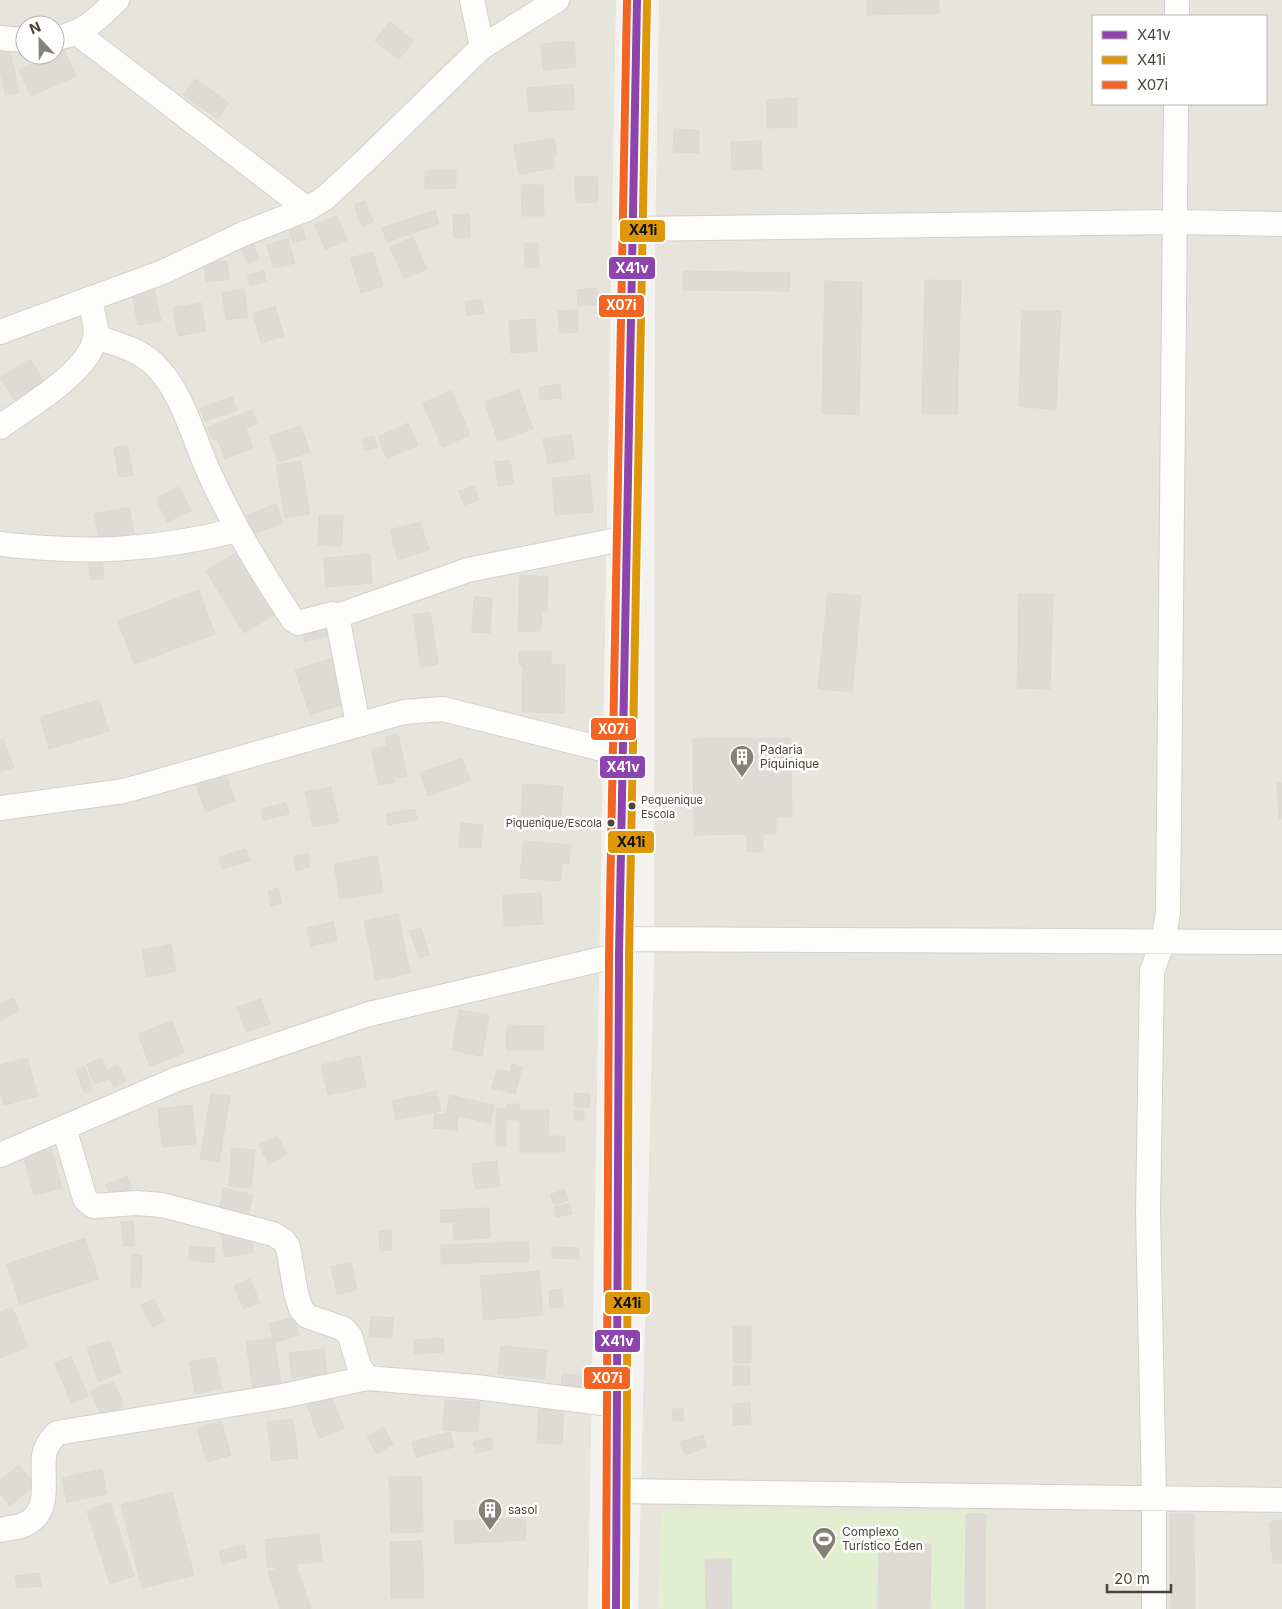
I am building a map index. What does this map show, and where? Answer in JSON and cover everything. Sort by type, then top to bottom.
[{"type":"main road","points":[[616,1609],[622,754],[637,0]]},
{"type":"street","points":[[66,36],[88,27],[117,0]]},
{"type":"street","points":[[472,0],[482,47]]},
{"type":"street","points":[[0,332],[163,272],[243,234],[307,209],[325,198],[361,165],[482,47],[556,0]]},
{"type":"street","points":[[1177,0],[1177,15]]},
{"type":"street","points":[[66,36],[307,209]]},
{"type":"street","points":[[0,38],[15,39]]},
{"type":"street","points":[[1154,1609],[1154,1497],[1148,1212],[1152,970],[1163,940],[1168,913],[1176,105]]},
{"type":"street","points":[[633,228],[1174,222],[1282,224]]},
{"type":"street","points":[[0,427],[63,382],[89,354],[96,337],[95,318],[89,300]]},
{"type":"street","points":[[96,337],[130,348],[153,363],[163,374],[179,401],[211,477],[237,530],[293,620],[298,624],[332,614],[337,616],[468,570],[627,538]]},
{"type":"street","points":[[0,544],[56,550],[136,549],[191,542],[237,530]]},
{"type":"street","points":[[337,616],[358,724]]},
{"type":"street","points":[[0,808],[124,791],[404,712],[443,709],[622,754]]},
{"type":"street","points":[[0,1156],[177,1080],[368,1014],[620,947],[1163,940],[1282,942]]},
{"type":"street","points":[[64,1128],[84,1199],[93,1206],[138,1203],[162,1205],[273,1234],[283,1240],[288,1247],[301,1309],[308,1316],[344,1329],[350,1336],[359,1366],[367,1378]]},
{"type":"street","points":[[0,1530],[24,1525],[39,1513],[45,1493],[44,1456],[49,1441],[56,1433],[283,1396],[367,1378],[476,1388],[618,1405]]},
{"type":"street","points":[[617,1491],[1282,1500]]},
{"type":"shaded area","points":[[0,0],[616,0],[588,1609],[0,1609]]},
{"type":"shaded area","points":[[659,0],[1282,0],[1282,1609],[638,1609],[654,961],[655,252]]},
{"type":"green space","name":"Complexo Turístico Éden","points":[[662,1509],[989,1512],[987,1609],[657,1609]]},
{"type":"building","points":[[867,0],[939,0],[939,13],[867,15]]},
{"type":"building","points":[[390,22],[414,41],[399,59],[375,41]]},
{"type":"building","points":[[574,41],[576,67],[543,70],[541,44]]},
{"type":"building","points":[[9,47],[19,92],[5,95],[0,71],[0,49]]},
{"type":"building","points":[[65,52],[76,76],[31,96],[19,70],[30,65],[65,65]]},
{"type":"building","points":[[195,79],[229,103],[218,119],[183,95]]},
{"type":"building","points":[[573,84],[575,109],[529,112],[527,88]]},
{"type":"building","points":[[797,98],[797,127],[767,128],[767,100]]},
{"type":"building","points":[[674,129],[699,130],[699,153],[673,152]]},
{"type":"building","points":[[554,138],[557,155],[553,156],[555,168],[519,174],[514,145]]},
{"type":"building","points":[[761,141],[762,169],[732,170],[731,142]]},
{"type":"building","points":[[456,170],[456,188],[425,189],[425,171]]},
{"type":"building","points":[[597,176],[598,202],[576,203],[575,177]]},
{"type":"building","points":[[521,185],[543,185],[544,216],[522,216]]},
{"type":"building","points":[[365,201],[373,222],[362,227],[354,205]]},
{"type":"building","points":[[435,210],[439,224],[387,242],[382,228]]},
{"type":"building","points":[[469,214],[470,237],[454,238],[453,215]]},
{"type":"building","points":[[337,216],[347,240],[325,249],[315,225]]},
{"type":"building","points":[[300,219],[306,239],[293,243],[287,223]]},
{"type":"building","points":[[413,237],[427,269],[404,278],[390,247]]},
{"type":"building","points":[[251,238],[259,259],[247,263],[239,242]]},
{"type":"building","points":[[288,239],[295,263],[273,268],[267,245]]},
{"type":"building","points":[[524,243],[538,243],[539,267],[525,268]]},
{"type":"building","points":[[373,252],[383,286],[361,293],[350,258]]},
{"type":"building","points":[[227,261],[229,279],[206,282],[204,263]]},
{"type":"building","points":[[264,271],[266,281],[250,286],[247,276]]},
{"type":"building","points":[[683,271],[790,273],[789,291],[683,290]]},
{"type":"building","points":[[925,280],[961,281],[957,414],[922,413]]},
{"type":"building","points":[[825,281],[862,282],[859,415],[822,413]]},
{"type":"building","points":[[597,288],[599,304],[578,306],[577,290]]},
{"type":"building","points":[[154,289],[161,321],[138,325],[132,294]]},
{"type":"building","points":[[244,289],[248,317],[226,320],[222,293]]},
{"type":"building","points":[[481,299],[484,313],[467,316],[465,302]]},
{"type":"building","points":[[201,303],[206,331],[178,336],[173,308]]},
{"type":"building","points":[[275,306],[284,336],[261,343],[253,313]]},
{"type":"building","points":[[578,310],[578,332],[560,333],[558,311]]},
{"type":"building","points":[[1022,311],[1061,311],[1056,410],[1019,406]]},
{"type":"building","points":[[535,319],[537,351],[511,353],[509,321]]},
{"type":"building","points":[[30,359],[44,381],[14,400],[0,378]]},
{"type":"building","points":[[560,384],[561,398],[540,400],[539,387]]},
{"type":"building","points":[[519,389],[533,429],[498,441],[485,402]]},
{"type":"building","points":[[451,391],[470,435],[442,447],[423,403]]},
{"type":"building","points":[[232,397],[237,410],[205,421],[200,408]]},
{"type":"building","points":[[252,410],[257,424],[213,440],[208,427]]},
{"type":"building","points":[[408,423],[418,445],[387,459],[378,437]]},
{"type":"building","points":[[301,426],[310,452],[278,462],[270,436]]},
{"type":"building","points":[[246,429],[253,448],[225,459],[218,440]]},
{"type":"building","points":[[571,434],[575,459],[548,464],[543,439]]},
{"type":"building","points":[[374,436],[377,447],[365,451],[362,439]]},
{"type":"building","points":[[127,445],[133,475],[119,477],[114,448]]},
{"type":"building","points":[[510,460],[513,484],[498,486],[495,462]]},
{"type":"building","points":[[301,461],[310,514],[285,518],[276,465]]},
{"type":"building","points":[[590,475],[593,512],[555,515],[552,478]]},
{"type":"building","points":[[474,486],[479,500],[464,505],[459,491]]},
{"type":"building","points":[[179,487],[191,510],[167,522],[156,498]]},
{"type":"building","points":[[276,504],[283,523],[248,536],[242,517]]},
{"type":"building","points":[[129,507],[134,533],[100,540],[94,514]]},
{"type":"building","points":[[319,515],[343,515],[342,546],[318,545]]},
{"type":"building","points":[[420,522],[429,550],[398,559],[390,530]]},
{"type":"building","points":[[239,551],[277,613],[244,633],[206,571]]},
{"type":"building","points":[[370,554],[372,583],[326,587],[324,558]]},
{"type":"building","points":[[102,557],[104,579],[90,580],[88,559]]},
{"type":"building","points":[[520,575],[548,577],[547,611],[542,611],[541,631],[518,631]]},
{"type":"building","points":[[199,590],[215,634],[134,664],[118,621]]},
{"type":"building","points":[[828,593],[861,596],[852,692],[818,689]]},
{"type":"building","points":[[1019,594],[1053,594],[1050,689],[1017,688]]},
{"type":"building","points":[[474,597],[492,598],[490,633],[472,632]]},
{"type":"building","points":[[430,612],[438,664],[421,667],[413,615]]},
{"type":"building","points":[[334,617],[338,633],[305,642],[301,626]]},
{"type":"building","points":[[519,651],[551,651],[551,665],[565,665],[564,713],[522,712],[523,665],[519,665]]},
{"type":"building","points":[[342,655],[356,700],[310,715],[295,670]]},
{"type":"building","points":[[99,700],[109,731],[49,749],[40,717]]},
{"type":"building","points":[[398,734],[407,776],[394,778],[385,737]]},
{"type":"building","name":"Padaria Piquinique","points":[[791,738],[792,817],[776,817],[776,834],[763,834],[763,852],[747,852],[747,834],[694,835],[693,739]]},
{"type":"building","points":[[3,739],[14,767],[0,772],[0,740]]},
{"type":"building","points":[[387,746],[395,782],[379,785],[371,750]]},
{"type":"building","points":[[462,758],[470,780],[428,796],[420,773]]},
{"type":"building","points":[[224,769],[235,801],[206,812],[194,780]]},
{"type":"building","points":[[1277,783],[1282,783],[1282,819],[1279,819]]},
{"type":"building","points":[[523,784],[563,786],[561,820],[521,818]]},
{"type":"building","points":[[331,787],[339,822],[313,827],[305,792]]},
{"type":"building","points":[[286,803],[289,814],[264,820],[261,809]]},
{"type":"building","points":[[415,809],[417,820],[388,825],[386,814]]},
{"type":"building","points":[[461,823],[483,825],[481,848],[459,847]]},
{"type":"building","points":[[524,841],[571,845],[569,864],[562,863],[560,881],[520,878]]},
{"type":"building","points":[[246,849],[250,861],[222,869],[219,857]]},
{"type":"building","points":[[308,853],[310,867],[296,870],[294,856]]},
{"type":"building","points":[[377,856],[383,892],[340,899],[334,864]]},
{"type":"building","points":[[278,888],[282,903],[271,906],[268,891]]},
{"type":"building","points":[[541,893],[543,924],[504,926],[503,895]]},
{"type":"building","points":[[398,914],[410,973],[376,980],[364,921]]},
{"type":"building","points":[[333,922],[337,940],[311,946],[307,928]]},
{"type":"building","points":[[421,928],[429,955],[419,958],[410,931]]},
{"type":"building","points":[[171,944],[176,971],[147,977],[142,950]]},
{"type":"building","points":[[13,998],[19,1011],[0,1021],[0,1005]]},
{"type":"building","points":[[261,999],[270,1024],[246,1032],[237,1007]]},
{"type":"building","points":[[459,1010],[489,1015],[482,1056],[452,1050]]},
{"type":"building","points":[[172,1021],[184,1053],[150,1066],[138,1034]]},
{"type":"building","points":[[507,1025],[544,1026],[543,1050],[506,1050]]},
{"type":"building","points":[[360,1056],[366,1087],[328,1095],[321,1065]]},
{"type":"building","points":[[27,1058],[38,1096],[4,1105],[0,1089],[0,1065]]},
{"type":"building","points":[[102,1058],[109,1079],[94,1084],[87,1064]]},
{"type":"building","points":[[512,1064],[522,1067],[515,1094],[492,1088],[497,1069],[510,1072]]},
{"type":"building","points":[[118,1065],[126,1081],[114,1087],[106,1071]]},
{"type":"building","points":[[85,1067],[93,1090],[84,1093],[76,1070]]},
{"type":"building","points":[[437,1091],[441,1111],[396,1120],[392,1101]]},
{"type":"building","points":[[575,1093],[590,1094],[590,1107],[574,1107]]},
{"type":"building","points":[[211,1094],[230,1096],[219,1162],[200,1159]]},
{"type":"building","points":[[450,1095],[494,1105],[490,1123],[446,1113]]},
{"type":"building","points":[[507,1104],[519,1104],[519,1110],[549,1110],[548,1136],[565,1136],[565,1152],[520,1152],[520,1120],[506,1120],[506,1146],[496,1146],[496,1108],[507,1109]]},
{"type":"building","points":[[192,1105],[196,1144],[162,1147],[158,1109]]},
{"type":"building","points":[[574,1110],[584,1111],[584,1120],[574,1120]]},
{"type":"building","points":[[435,1114],[458,1115],[457,1130],[433,1128]]},
{"type":"building","points":[[277,1136],[287,1154],[269,1164],[259,1145]]},
{"type":"building","points":[[51,1148],[62,1188],[34,1195],[23,1155]]},
{"type":"building","points":[[232,1148],[255,1150],[251,1188],[229,1186]]},
{"type":"building","points":[[497,1161],[500,1186],[475,1189],[472,1164]]},
{"type":"building","points":[[127,1176],[132,1189],[111,1197],[106,1185]]},
{"type":"building","points":[[224,1188],[253,1195],[248,1216],[219,1210]]},
{"type":"building","points":[[565,1189],[568,1200],[554,1205],[550,1195]]},
{"type":"building","points":[[570,1204],[572,1214],[556,1217],[554,1207]]},
{"type":"building","points":[[489,1208],[490,1238],[454,1240],[453,1222],[441,1223],[440,1210]]},
{"type":"building","points":[[133,1221],[135,1246],[124,1246],[121,1222]]},
{"type":"building","points":[[250,1229],[254,1252],[225,1257],[221,1234]]},
{"type":"building","points":[[391,1230],[392,1250],[380,1251],[379,1231]]},
{"type":"building","points":[[85,1238],[99,1279],[20,1305],[7,1264]]},
{"type":"building","points":[[528,1242],[529,1261],[441,1264],[441,1245]]},
{"type":"building","points":[[190,1246],[215,1248],[214,1263],[189,1260]]},
{"type":"building","points":[[552,1247],[579,1248],[579,1259],[552,1258]]},
{"type":"building","points":[[132,1254],[142,1255],[141,1287],[131,1287]]},
{"type":"building","points":[[351,1262],[357,1290],[337,1294],[331,1267]]},
{"type":"building","points":[[539,1271],[543,1315],[484,1320],[480,1276]]},
{"type":"building","points":[[250,1279],[260,1303],[243,1309],[234,1286]]},
{"type":"building","points":[[562,1289],[563,1307],[550,1308],[549,1291]]},
{"type":"building","points":[[154,1299],[165,1321],[152,1327],[141,1305]]},
{"type":"building","points":[[12,1307],[28,1347],[0,1358],[0,1312]]},
{"type":"building","points":[[371,1316],[393,1318],[392,1338],[369,1337]]},
{"type":"building","points":[[294,1317],[299,1335],[274,1343],[269,1324]]},
{"type":"building","points":[[733,1326],[751,1326],[751,1363],[733,1363]]},
{"type":"building","points":[[274,1338],[281,1384],[253,1389],[246,1342]]},
{"type":"building","points":[[443,1338],[444,1352],[414,1354],[414,1340]]},
{"type":"building","points":[[110,1341],[121,1373],[98,1381],[87,1348]]},
{"type":"building","points":[[501,1346],[547,1350],[544,1379],[498,1374]]},
{"type":"building","points":[[324,1349],[327,1374],[292,1378],[289,1353]]},
{"type":"building","points":[[71,1356],[88,1396],[71,1403],[55,1363]]},
{"type":"building","points":[[215,1357],[222,1388],[196,1394],[189,1362]]},
{"type":"building","points":[[733,1366],[750,1366],[750,1385],[733,1385]]},
{"type":"building","points":[[562,1374],[582,1375],[581,1393],[561,1392]]},
{"type":"building","points":[[113,1381],[124,1406],[102,1416],[90,1391]]},
{"type":"building","points":[[330,1393],[344,1429],[319,1438],[306,1401]]},
{"type":"building","points":[[445,1400],[480,1402],[478,1432],[443,1430]]},
{"type":"building","points":[[750,1403],[751,1424],[733,1425],[733,1404]]},
{"type":"building","points":[[539,1405],[564,1406],[562,1444],[537,1443]]},
{"type":"building","points":[[672,1409],[683,1409],[684,1421],[673,1421]]},
{"type":"building","points":[[293,1419],[298,1458],[272,1461],[267,1422]]},
{"type":"building","points":[[221,1421],[231,1455],[207,1462],[197,1429]]},
{"type":"building","points":[[383,1427],[393,1444],[377,1454],[367,1437]]},
{"type":"building","points":[[450,1432],[454,1447],[416,1457],[412,1442]]},
{"type":"building","points":[[703,1435],[707,1447],[685,1455],[680,1442]]},
{"type":"building","points":[[491,1438],[493,1449],[475,1453],[473,1442]]},
{"type":"building","points":[[19,1465],[35,1485],[10,1506],[0,1493],[0,1480]]},
{"type":"building","points":[[102,1469],[107,1494],[67,1502],[62,1478]]},
{"type":"building","points":[[422,1476],[423,1532],[391,1533],[389,1477]]},
{"type":"building","points":[[172,1492],[194,1575],[142,1588],[121,1505]]},
{"type":"building","points":[[110,1503],[134,1576],[110,1584],[87,1511]]},
{"type":"building","points":[[966,1514],[986,1514],[985,1609],[965,1609]]},
{"type":"building","points":[[1170,1514],[1194,1514],[1195,1609],[1171,1609]]},
{"type":"building","name":"sasol","points":[[525,1518],[526,1540],[455,1544],[454,1521]]},
{"type":"building","points":[[1282,1520],[1282,1563],[1273,1564],[1269,1522]]},
{"type":"building","points":[[319,1534],[322,1561],[268,1568],[265,1540]]},
{"type":"building","points":[[422,1541],[424,1597],[391,1598],[390,1542]]},
{"type":"building","points":[[879,1543],[931,1544],[930,1609],[878,1609]]},
{"type":"building","points":[[244,1545],[247,1557],[222,1564],[219,1551]]},
{"type":"building","points":[[705,1559],[731,1559],[732,1609],[706,1609]]},
{"type":"building","points":[[295,1562],[311,1609],[280,1609],[268,1572]]},
{"type":"building","points":[[39,1573],[41,1586],[17,1588],[15,1576]]},
{"type":"transit line","name":"X07i","points":[[606,1609],[609,955],[627,0]]},
{"type":"transit line","name":"X41v","points":[[616,1609],[619,955],[637,0]]},
{"type":"transit line","name":"X41i","points":[[626,1609],[629,955],[647,0]]},
{"type":"place","name":"Padaria Piquinique","points":[[742,778]]},
{"type":"place","name":"Pequenique Escola","points":[[632,806]]},
{"type":"place","name":"Piquenique/Escola","points":[[611,823]]},
{"type":"place","name":"sasol","points":[[490,1531]]},
{"type":"place","name":"Complexo Turístico Éden","points":[[824,1560]]}]
